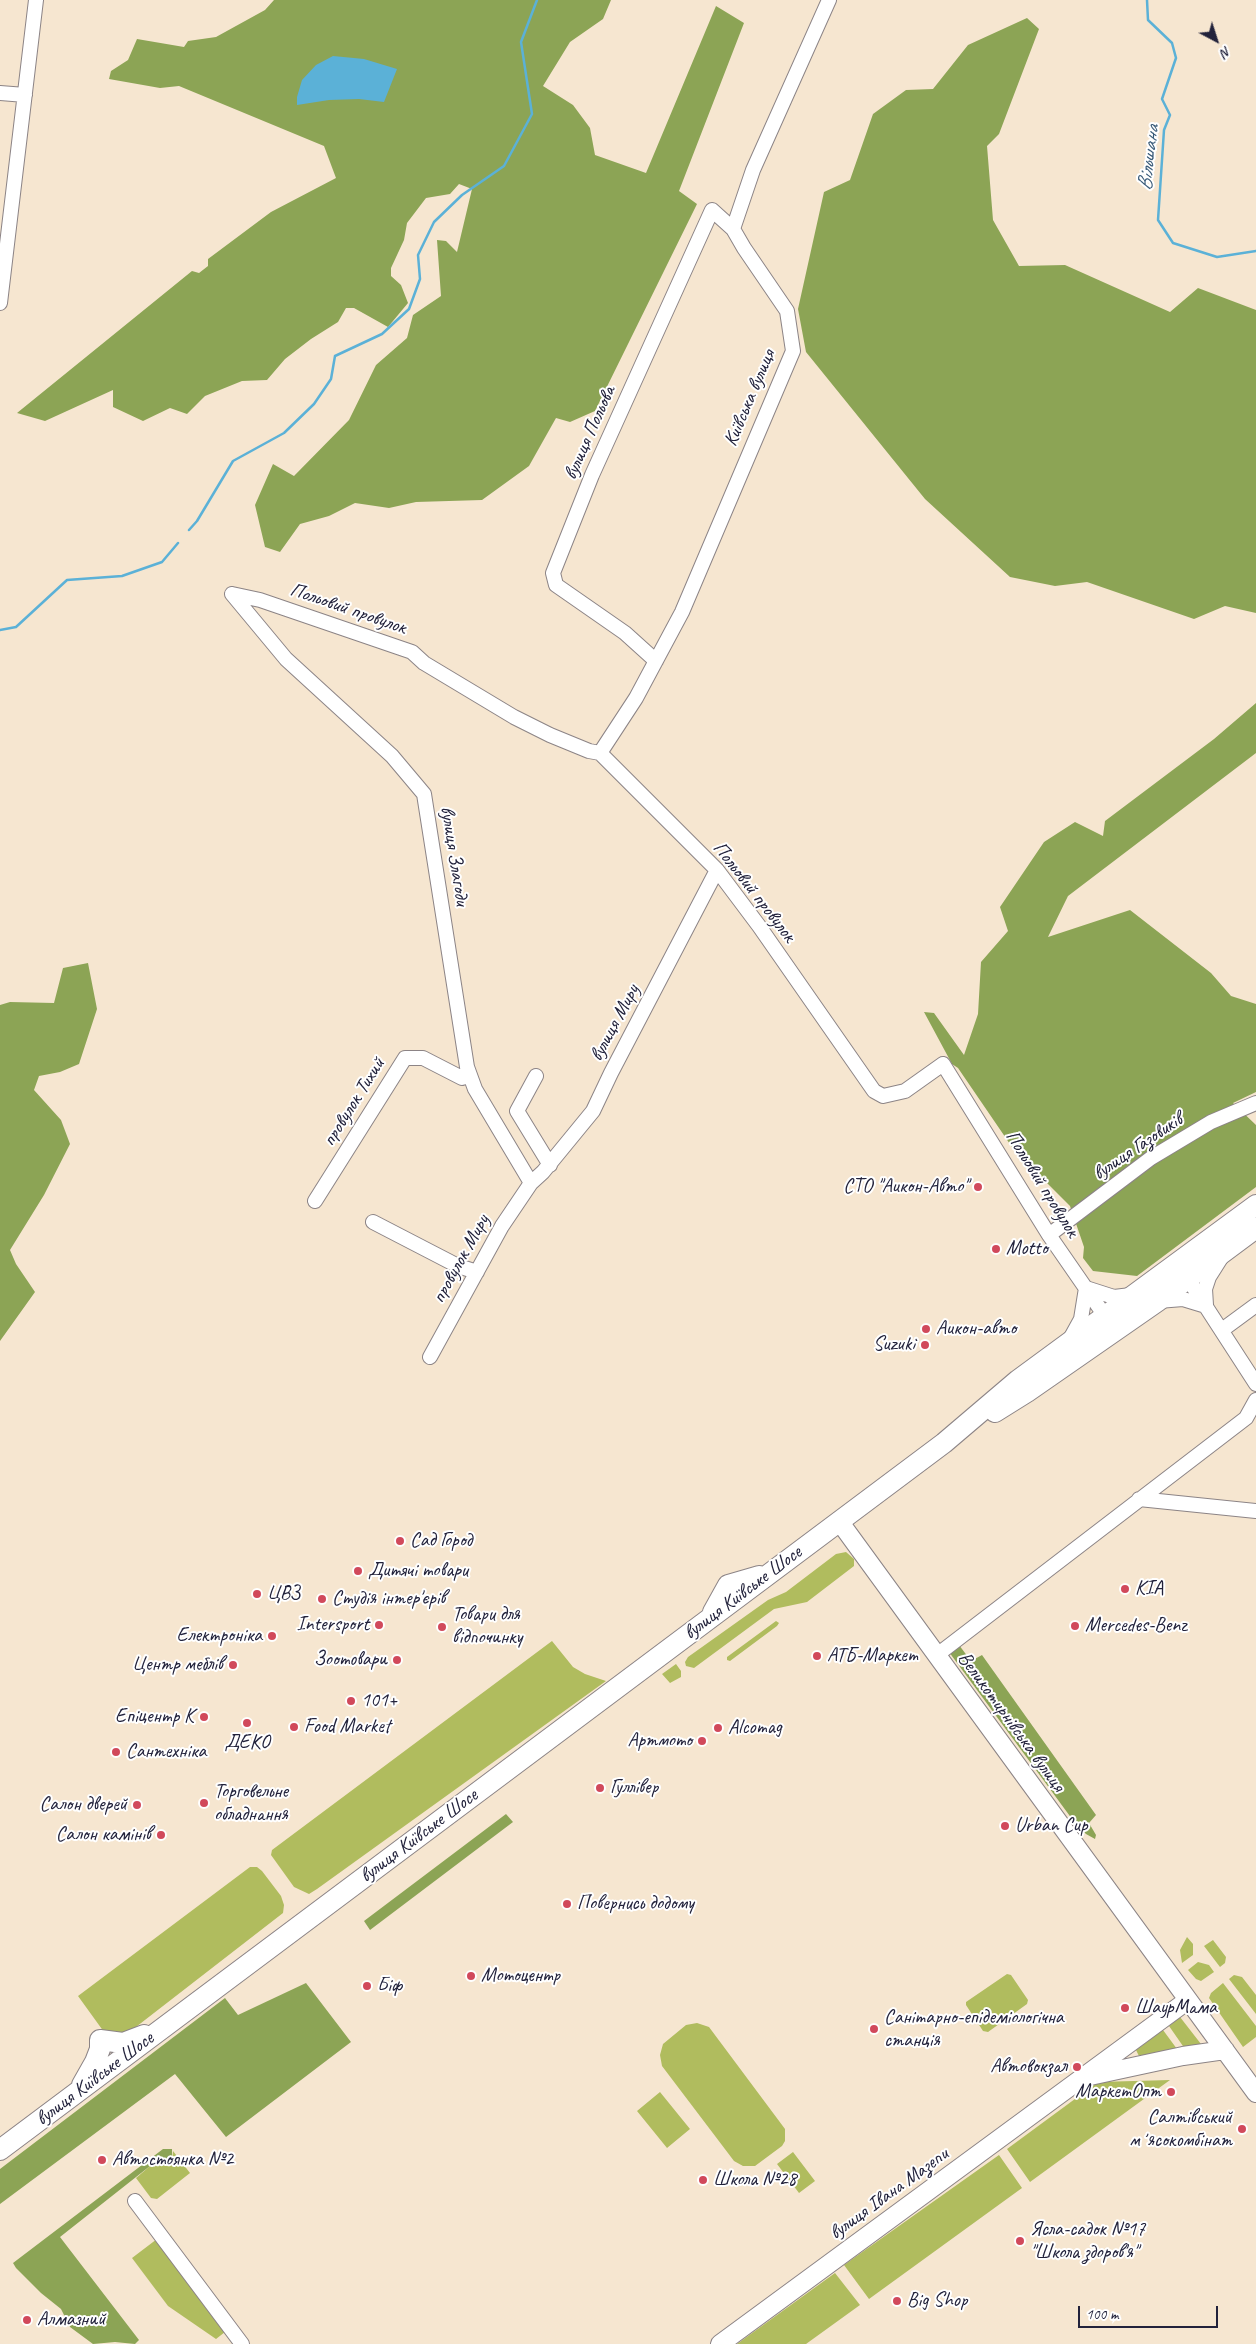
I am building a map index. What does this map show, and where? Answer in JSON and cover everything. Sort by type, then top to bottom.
[{"type":"highway","points":[[1075,1349],[1105,1316],[1256,1205]]},
{"type":"highway","points":[[1075,1349],[1137,1316],[1256,1228]]},
{"type":"highway","name":"вулиця Київське Шосе","points":[[0,2150],[701,1624],[716,1608],[728,1584],[759,1576],[776,1568],[944,1443],[1027,1392],[1075,1349]]},
{"type":"highway","points":[[77,2093],[96,2062],[100,2049],[100,2040],[123,2043],[140,2037],[177,2017]]},
{"type":"main road","name":"Великотирнівська вулиця","points":[[839,1521],[1256,2093]]},
{"type":"main road","name":"вулиця Івана Мазепи","points":[[720,2344],[1188,2000]]},
{"type":"main road","name":"вулиця Івана Мазепи","points":[[1083,2078],[1183,2056],[1225,2050]]},
{"type":"street","points":[[0,303],[36,0]]},
{"type":"street","points":[[733,229],[753,170],[829,0]]},
{"type":"street","points":[[0,92],[25,95]]},
{"type":"street","name":"вулиця Польова","points":[[656,661],[625,633],[556,585],[553,574],[596,466],[712,210],[733,229]]},
{"type":"street","name":"Київська вулиця","points":[[594,752],[636,698],[682,612],[793,351],[787,311],[733,229]]},
{"type":"street","name":"Польовий провулок","points":[[232,594],[260,600],[412,652],[424,663],[514,717],[594,752],[717,870],[759,926],[874,1091],[883,1096],[905,1090],[943,1064],[1049,1235],[1105,1316]]},
{"type":"street","name":"вулиця Злагоди","points":[[232,594],[286,659],[392,756],[424,794],[470,1075],[475,1089],[531,1183]]},
{"type":"street","name":"вулиця Миру","points":[[531,1183],[550,1164],[593,1111],[610,1073],[717,870]]},
{"type":"street","name":"провулок Тихий","points":[[315,1201],[405,1058],[422,1058],[462,1078],[470,1075]]},
{"type":"street","points":[[536,1076],[517,1111],[550,1164]]},
{"type":"street","name":"вулиця Газовиків","points":[[1049,1235],[1151,1158],[1211,1122],[1256,1103]]},
{"type":"street","name":"провулок Миру","points":[[430,1357],[502,1226],[531,1183]]},
{"type":"street","points":[[373,1222],[458,1266],[477,1272]]},
{"type":"street","points":[[1206,1306],[1205,1289],[1209,1277],[1227,1250]]},
{"type":"street","points":[[1192,1253],[1187,1268],[1188,1279],[1256,1384]]},
{"type":"street","points":[[1161,1276],[1174,1275],[1188,1279]]},
{"type":"street","points":[[1075,1349],[1086,1288],[1114,1297],[1134,1295]]},
{"type":"street","points":[[1158,1301],[1183,1298],[1206,1306]]},
{"type":"street","points":[[1222,1330],[1256,1305]]},
{"type":"street","points":[[1105,1316],[1119,1319],[1137,1316]]},
{"type":"street","points":[[937,1656],[1246,1418],[1256,1400]]},
{"type":"street","points":[[1139,1499],[1256,1511]]},
{"type":"street","points":[[135,2201],[242,2344]]},
{"type":"green space","points":[[274,0],[611,0],[603,19],[570,42],[543,86],[573,105],[590,128],[595,155],[646,173],[716,6],[744,23],[679,191],[697,204],[595,411],[570,422],[556,418],[529,466],[482,500],[416,502],[389,508],[355,503],[329,516],[300,524],[280,552],[265,547],[255,505],[273,464],[294,476],[349,420],[376,365],[407,338],[413,315],[441,296],[437,240],[446,241],[457,252],[472,189],[459,184],[450,194],[426,198],[407,223],[404,240],[391,268],[391,276],[401,285],[408,303],[388,327],[354,308],[346,308],[338,322],[311,339],[285,359],[267,380],[242,381],[205,396],[187,414],[170,408],[143,421],[113,407],[113,390],[45,421],[17,413],[192,271],[199,273],[208,266],[208,259],[271,212],[336,178],[324,146],[179,86],[160,88],[109,79],[111,71],[128,60],[137,39],[184,47],[188,41],[216,37],[265,10]]},
{"type":"green space","points":[[1027,18],[1039,29],[999,134],[987,146],[993,220],[1019,266],[1065,265],[1170,312],[1198,288],[1256,310],[1256,613],[1225,606],[1194,619],[1087,582],[1055,586],[1010,577],[925,499],[806,352],[798,309],[824,192],[850,180],[873,114],[906,90],[933,89],[968,45]]},
{"type":"green space","points":[[1256,703],[1256,753],[1068,896],[1048,937],[1130,910],[1211,973],[1231,996],[1256,1004],[1256,1092],[1233,1103],[1256,1125],[1256,1187],[1137,1276],[1093,1271],[1083,1258],[1084,1247],[1070,1206],[1039,1175],[1027,1169],[958,1068],[952,1064],[924,1012],[934,1013],[964,1055],[978,1014],[981,962],[1008,931],[1000,907],[1044,842],[1075,822],[1103,836],[1105,821],[1214,739]]},
{"type":"green space","points":[[88,963],[97,1009],[79,1064],[60,1072],[39,1076],[34,1090],[61,1120],[70,1144],[44,1195],[10,1250],[16,1264],[35,1292],[0,1341],[0,1005],[10,1002],[54,1003],[63,968]]},
{"type":"green space","points":[[846,1552],[854,1559],[854,1566],[807,1602],[774,1609],[694,1668],[686,1666],[685,1662],[688,1657],[768,1600],[786,1592],[836,1554]]},
{"type":"green space","points":[[776,1621],[779,1623],[777,1626],[730,1661],[727,1660],[727,1657]]},
{"type":"green space","points":[[552,1641],[573,1667],[585,1674],[606,1681],[317,1889],[309,1894],[294,1887],[271,1855],[272,1850]]},
{"type":"green space","points":[[959,1645],[971,1661],[982,1655],[1096,1815],[1089,1823],[1096,1835],[1095,1839],[1086,1834],[1075,1823],[949,1652]]},
{"type":"green space","points":[[676,1664],[681,1671],[681,1677],[670,1683],[662,1674]]},
{"type":"green space","points":[[506,1814],[513,1822],[370,1930],[364,1921]]},
{"type":"green space","points":[[250,1867],[257,1867],[262,1871],[281,1896],[284,1905],[283,1913],[123,2037],[104,2032],[78,1996]]},
{"type":"green space","points":[[1187,1937],[1193,1944],[1193,1955],[1182,1963],[1180,1950]]},
{"type":"green space","points":[[1213,1940],[1226,1957],[1225,1963],[1220,1967],[1204,1946]]},
{"type":"green space","points":[[1198,1962],[1209,1965],[1214,1972],[1201,1981],[1196,1979],[1188,1970]]},
{"type":"green space","points":[[1007,1974],[1011,1975],[1028,2000],[1027,2004],[988,2032],[983,2031],[966,2005],[966,2002]]},
{"type":"green space","points":[[1234,1975],[1242,1977],[1256,1995],[1256,2014],[1229,1979]]},
{"type":"green space","points":[[306,1983],[351,2042],[226,2137],[175,2074],[0,2204],[0,2169],[225,1998],[238,2015]]},
{"type":"green space","points":[[1223,1983],[1256,2026],[1256,2037],[1243,2047],[1209,1998],[1211,1993]]},
{"type":"green space","points":[[1180,2017],[1201,2044],[1185,2049],[1169,2026]]},
{"type":"green space","points":[[697,2023],[709,2027],[785,2129],[785,2141],[782,2146],[755,2166],[743,2166],[734,2161],[662,2066],[660,2055],[663,2044],[686,2025]]},
{"type":"green space","points":[[1163,2030],[1177,2049],[1139,2056],[1136,2050]]},
{"type":"green space","points":[[1170,2080],[1030,2182],[1007,2149],[1098,2082]]},
{"type":"green space","points":[[660,2092],[690,2129],[667,2148],[637,2111]]},
{"type":"green space","points":[[163,2149],[172,2149],[172,2162],[165,2165],[150,2166],[60,2237],[139,2340],[135,2344],[115,2342],[93,2344],[70,2327],[61,2309],[41,2293],[13,2263]]},
{"type":"green space","points":[[173,2151],[190,2173],[157,2199],[151,2198],[136,2178],[150,2166],[165,2165],[172,2162]]},
{"type":"green space","points":[[793,2152],[815,2181],[799,2193],[777,2164]]},
{"type":"green space","points":[[999,2155],[1022,2188],[869,2299],[844,2265]]},
{"type":"green space","points":[[157,2239],[225,2332],[216,2339],[168,2306],[132,2258]]},
{"type":"green space","points":[[835,2273],[860,2305],[806,2344],[737,2344]]},
{"type":"water","points":[[333,56],[364,59],[397,69],[384,102],[359,99],[329,100],[297,105],[297,97],[302,80],[316,65]]},
{"type":"waterway","points":[[189,530],[197,521],[233,461],[284,433],[314,404],[331,379],[335,356],[382,334],[409,309],[420,279],[418,255],[434,222],[462,195],[504,166],[532,114],[521,42],[537,0]]},
{"type":"waterway","name":"Вільшана","points":[[1147,0],[1148,20],[1172,43],[1176,58],[1162,99],[1170,115],[1164,130],[1158,220],[1173,243],[1217,257],[1256,251]]},
{"type":"waterway","points":[[0,630],[16,627],[67,580],[122,576],[162,562],[178,543]]},
{"type":"place","name":"СТО \"Аикон-Авто\"","points":[[978,1187]]},
{"type":"place","name":"Motto","points":[[996,1249]]},
{"type":"place","name":"Аикон-авто","points":[[926,1329]]},
{"type":"place","name":"Suzuki","points":[[925,1345]]},
{"type":"place","name":"Сад Город","points":[[400,1541]]},
{"type":"place","name":"Дитячі товари","points":[[358,1571]]},
{"type":"place","name":"KIA","points":[[1125,1589]]},
{"type":"place","name":"ЦВЗ","points":[[257,1594]]},
{"type":"place","name":"Студія інтер'єрів","points":[[322,1599]]},
{"type":"place","name":"Intersport","points":[[379,1625]]},
{"type":"place","name":"Mercedes-Benz","points":[[1075,1626]]},
{"type":"place","name":"Товари для відпочинку","points":[[442,1627]]},
{"type":"place","name":"Електроніка","points":[[272,1636]]},
{"type":"place","name":"АТБ-Маркет","points":[[817,1656]]},
{"type":"place","name":"Зоотовари","points":[[397,1660]]},
{"type":"place","name":"Центр меблів","points":[[233,1665]]},
{"type":"place","name":"101+","points":[[351,1701]]},
{"type":"place","name":"Епіцентр К","points":[[204,1717]]},
{"type":"place","name":"ДЕКО","points":[[247,1723]]},
{"type":"place","name":"Food Market","points":[[294,1727]]},
{"type":"place","name":"Alcomag","points":[[718,1728]]},
{"type":"place","name":"Артмото","points":[[702,1741]]},
{"type":"place","name":"Сантехніка","points":[[116,1752]]},
{"type":"place","name":"Гуллівер","points":[[600,1788]]},
{"type":"place","name":"Торговельне обладнання","points":[[204,1803]]},
{"type":"place","name":"Салон дверей","points":[[137,1805]]},
{"type":"place","name":"Urban Cup","points":[[1005,1826]]},
{"type":"place","name":"Салон камінів","points":[[161,1835]]},
{"type":"place","name":"Повернись додому","points":[[567,1904]]},
{"type":"place","name":"Мотоцентр","points":[[471,1976]]},
{"type":"place","name":"Біф","points":[[367,1986]]},
{"type":"place","name":"ШаурМама","points":[[1125,2008]]},
{"type":"place","name":"Санітарно-епідеміологічна станція","points":[[874,2029]]},
{"type":"place","name":"Автовокзал","points":[[1077,2067]]},
{"type":"place","name":"МаркетОпт","points":[[1171,2092]]},
{"type":"place","name":"Салтівський мʼясокомбінат","points":[[1242,2129]]},
{"type":"place","name":"Автостоянка №2","points":[[102,2160]]},
{"type":"place","name":"Школа №28","points":[[703,2180]]},
{"type":"place","name":"Ясла-садок №17 \"Школа здоров'я\"","points":[[1020,2241]]},
{"type":"place","name":"Big Shop","points":[[897,2301]]},
{"type":"place","name":"Алмазний","points":[[27,2320]]}]
